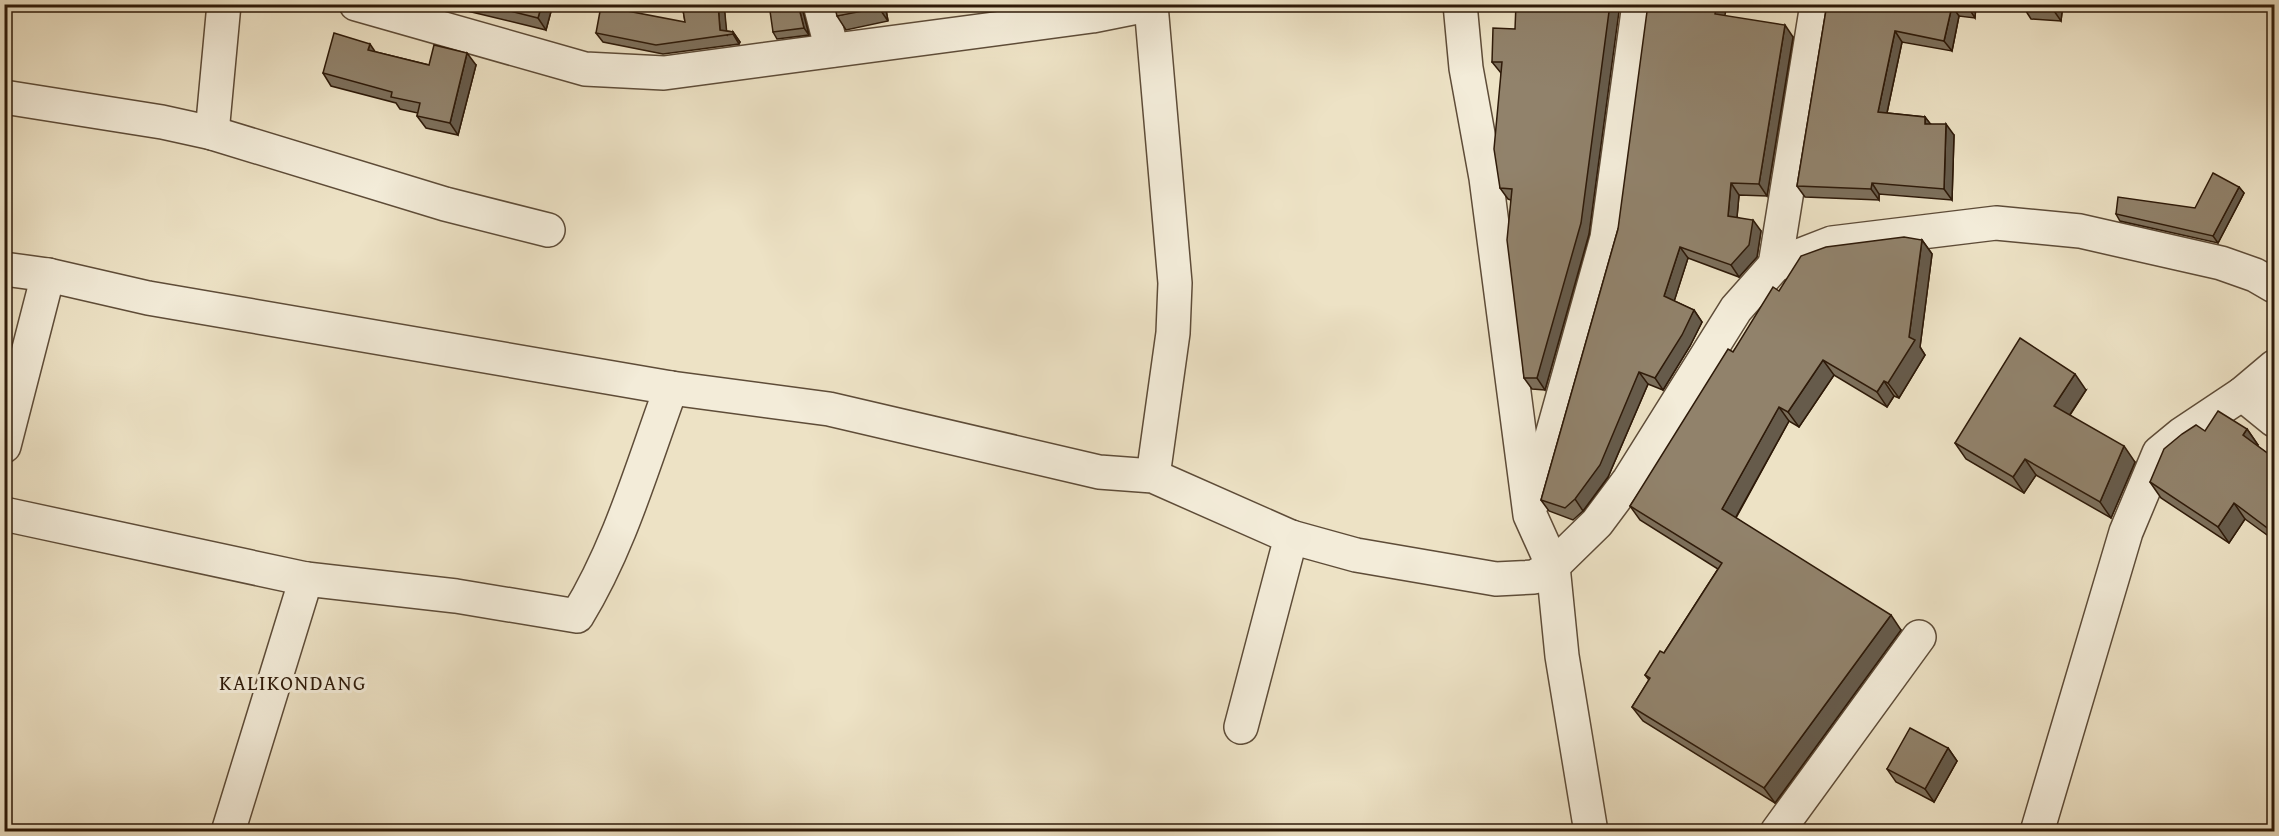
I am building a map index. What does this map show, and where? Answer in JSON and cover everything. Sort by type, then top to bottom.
[{"type":"street","points":[[212,133],[224,4]]},
{"type":"street","points":[[356,4],[585,69],[664,73],[1092,16],[1152,5],[1175,284],[1173,333],[1153,476]]},
{"type":"street","points":[[820,4],[832,50]]},
{"type":"street","points":[[1460,4],[1466,68],[1486,178],[1530,515],[1553,566],[1563,656],[1591,831]]},
{"type":"street","points":[[1530,515],[1607,238],[1639,4]]},
{"type":"street","points":[[1775,265],[1817,4]]},
{"type":"street","points":[[4,97],[162,122],[212,133],[446,204],[548,230]]},
{"type":"street","points":[[4,269],[48,275],[148,298],[671,388],[829,410],[1099,472],[1153,476],[1291,537],[1356,555],[1496,579],[1534,577],[1553,566],[1604,515],[1629,480],[1736,309],[1775,265],[1832,243],[1996,223],[2091,233],[2222,263],[2255,275],[2274,286]]},
{"type":"street","points":[[4,446],[48,275]]},
{"type":"street","points":[[2037,831],[2126,532],[2159,453],[2182,434],[2242,394],[2274,367]]},
{"type":"street","points":[[4,514],[306,579],[456,596],[578,616],[592,592],[624,515],[671,388]]},
{"type":"street","points":[[2242,394],[2274,420]]},
{"type":"street","points":[[1241,727],[1291,537]]},
{"type":"street","points":[[228,831],[306,579]]},
{"type":"street","points":[[1778,831],[1919,637]]},
{"type":"building","points":[[482,4],[542,4],[538,18]]},
{"type":"building","points":[[682,4],[718,4],[720,30],[733,32],[733,34],[656,45],[596,33],[601,6],[685,22]]},
{"type":"building","points":[[769,4],[798,4],[804,28],[773,32]]},
{"type":"building","points":[[834,4],[878,4],[879,8],[837,16]]},
{"type":"building","points":[[1516,4],[1610,4],[1581,223],[1537,378],[1524,378],[1507,240],[1512,189],[1500,188],[1494,149],[1502,62],[1492,62],[1493,28],[1515,29]]},
{"type":"building","points":[[1648,4],[1717,4],[1715,14],[1785,25],[1759,184],[1731,183],[1728,216],[1753,220],[1749,245],[1731,265],[1680,247],[1664,296],[1694,310],[1682,335],[1655,378],[1639,372],[1600,465],[1575,499],[1565,508],[1541,500],[1618,229]]},
{"type":"building","points":[[1827,4],[1968,4],[1968,7],[1952,6],[1944,41],[1895,31],[1878,112],[1925,117],[1925,124],[1946,124],[1944,189],[1872,183],[1871,189],[1797,186]]},
{"type":"building","points":[[2052,4],[2052,8],[2022,5]]},
{"type":"building","points":[[334,33],[370,44],[368,50],[429,65],[434,45],[467,53],[450,123],[417,116],[420,103],[391,97],[392,92],[323,73]]},
{"type":"building","points":[[2213,173],[2239,187],[2213,236],[2116,214],[2118,197],[2195,208]]},
{"type":"building","points":[[1904,237],[1922,240],[1909,337],[1915,340],[1888,383],[1884,381],[1877,392],[1823,360],[1788,412],[1779,407],[1722,509],[1891,615],[1764,788],[1632,707],[1650,678],[1645,675],[1660,651],[1664,653],[1722,563],[1630,506],[1728,349],[1733,352],[1773,287],[1779,291],[1801,256],[1826,247]]},
{"type":"building","points":[[2020,338],[2075,374],[2054,406],[2124,446],[2100,502],[2025,459],[2013,477],[1955,443]]},
{"type":"building","points":[[2218,411],[2247,429],[2243,435],[2274,458],[2274,533],[2234,503],[2218,527],[2150,482],[2164,449],[2196,425],[2205,431]]},
{"type":"building","points":[[1910,728],[1948,748],[1925,789],[1887,769]]},
{"type":"district","name":"KALIKONDANG","points":[[293,683]]}]
